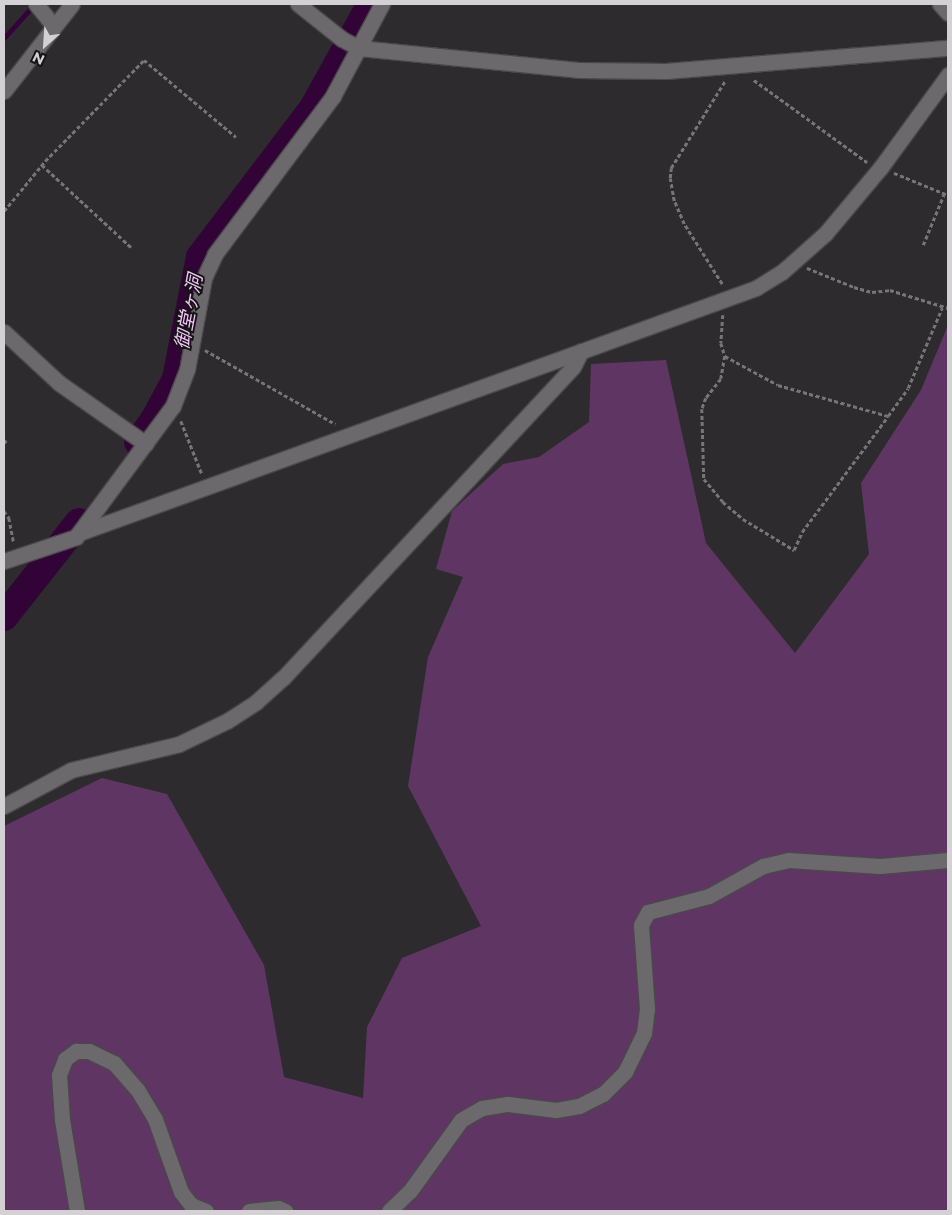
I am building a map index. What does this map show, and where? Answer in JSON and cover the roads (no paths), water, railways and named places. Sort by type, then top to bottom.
[{"type":"street","points":[[36,4],[54,26]]},
{"type":"street","points":[[4,91],[72,4]]},
{"type":"street","points":[[298,4],[342,39],[359,48],[632,73],[948,48]]},
{"type":"street","points":[[79,533],[173,406],[193,345],[204,278],[215,254],[333,96],[382,4]]},
{"type":"street","points":[[940,4],[948,13]]},
{"type":"street","points":[[10,559],[756,288],[797,259],[825,234],[880,169],[948,75]]},
{"type":"street","points":[[4,332],[59,383],[146,444]]},
{"type":"street","points":[[4,806],[71,770],[179,744],[227,721],[256,702],[283,678],[573,367],[581,351]]},
{"type":"street","points":[[389,1211],[410,1191],[461,1120],[482,1108],[508,1104],[556,1110],[579,1106],[603,1094],[625,1072],[644,1033],[647,1009],[641,925],[648,912],[709,896],[763,866],[788,860],[880,866],[948,860]]},
{"type":"street","points":[[77,1211],[62,1119],[59,1075],[66,1059],[76,1051],[89,1051],[114,1063],[137,1089],[155,1119],[181,1192],[191,1205],[206,1211]]},
{"type":"street","points":[[249,1211],[278,1208],[285,1211]]},
{"type":"waterway","name":"御堂ヶ洞","points":[[138,442],[154,420],[176,379],[200,257],[313,108],[371,4]]},
{"type":"waterway","points":[[4,38],[33,6]]},
{"type":"waterway","name":"御堂ヶ洞","points":[[4,617],[79,522]]}]
